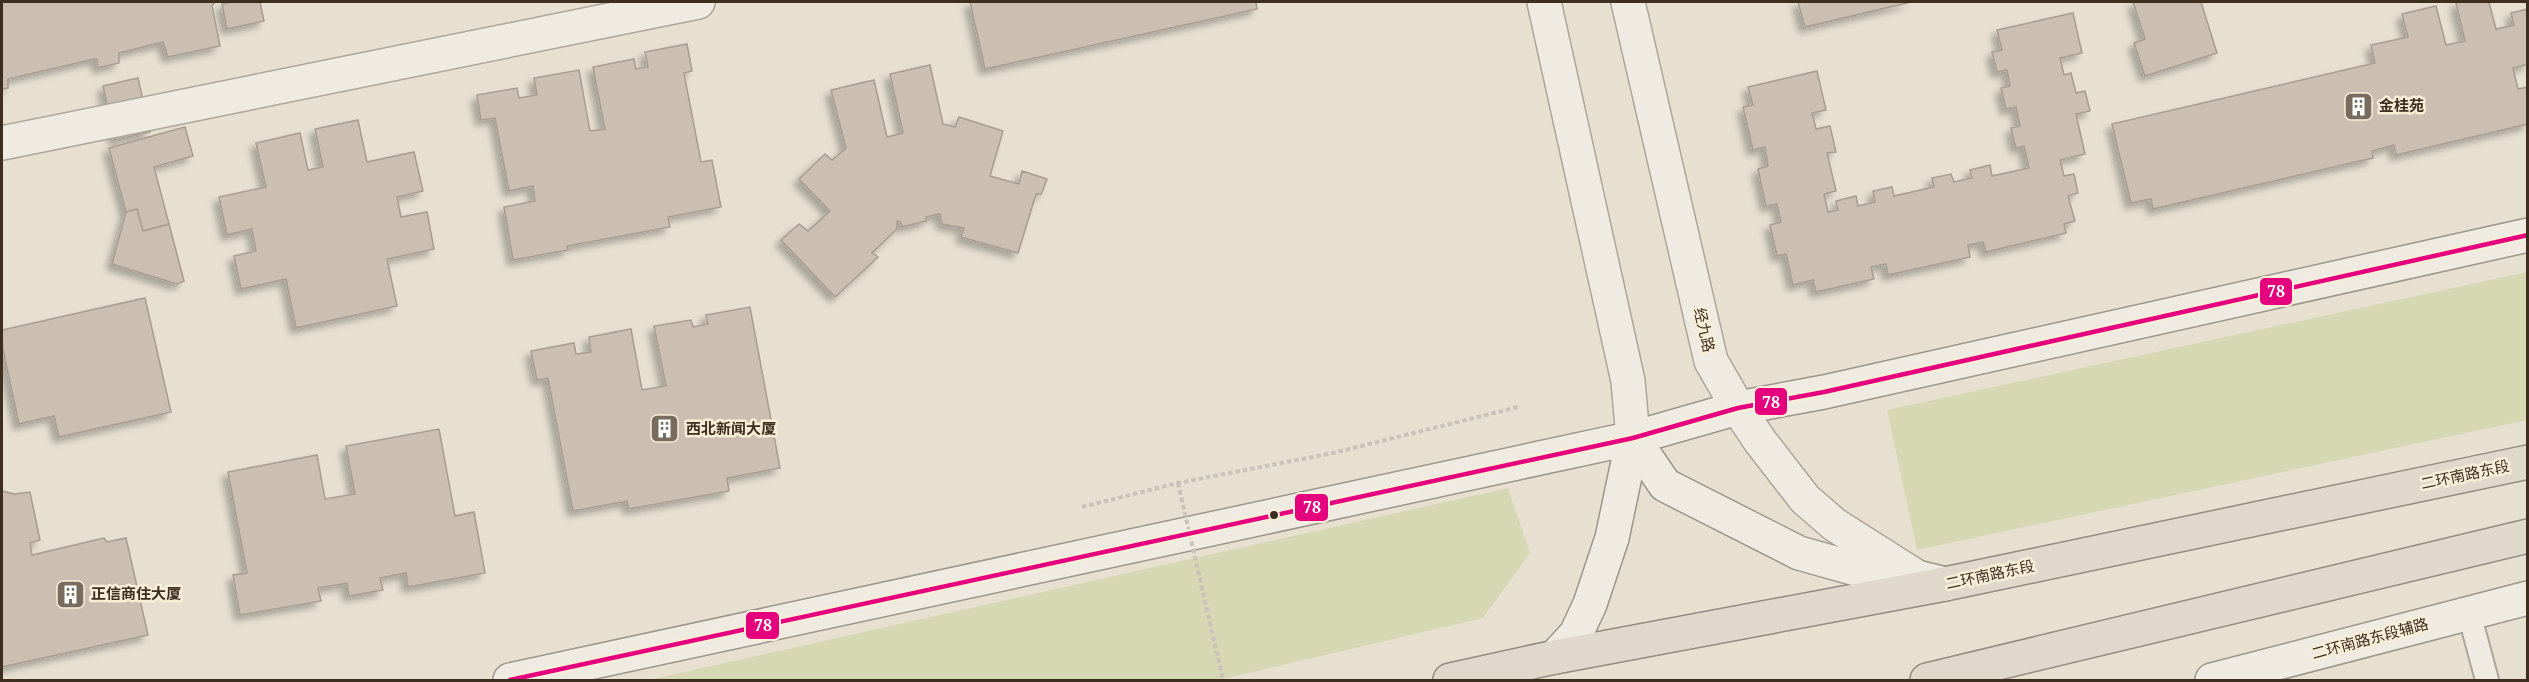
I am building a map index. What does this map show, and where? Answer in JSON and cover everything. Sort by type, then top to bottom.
[{"type":"highway","name":"二环南路东段","points":[[1450,681],[1555,657],[2528,462]]},
{"type":"highway","points":[[1927,681],[2528,536]]},
{"type":"main road","points":[[2,143],[698,2]]},
{"type":"main road","points":[[1544,2],[1628,381],[1633,438],[1612,538],[1590,604],[1576,634],[1555,657]]},
{"type":"main road","name":"经九路","points":[[1628,2],[1711,361],[1737,408],[1805,499],[1836,525],[1931,581]]},
{"type":"main road","points":[[510,681],[1633,438],[1737,408],[1824,392],[2528,236]]},
{"type":"main road","points":[[1633,438],[1665,485],[1798,553],[1856,569],[1931,581]]},
{"type":"main road","name":"二环南路东段辅路","points":[[2212,681],[2528,598]]},
{"type":"lane","points":[[2469,613],[2487,681]]},
{"type":"path","points":[[1082,507],[1178,483],[1333,453],[1518,407]]},
{"type":"path","points":[[1178,483],[1223,681]]},
{"type":"green space","points":[[2527,272],[2527,420],[1917,550],[1887,410]]},
{"type":"green space","points":[[1508,488],[1530,553],[1483,618],[1219,680],[649,680]]},
{"type":"building","points":[[2,2],[215,2],[212,6],[220,46],[168,57],[163,42],[119,53],[119,63],[98,68],[97,59],[94,59],[8,79],[8,88],[2,89]]},
{"type":"building","points":[[260,2],[264,21],[227,29],[222,4]]},
{"type":"building","points":[[970,2],[1256,2],[1257,9],[985,69]]},
{"type":"building","points":[[1798,2],[1911,2],[1805,27]]},
{"type":"building","points":[[2133,2],[2201,2],[2217,53],[2145,76],[2134,43],[2145,39]]},
{"type":"building","name":"金桂苑","points":[[2489,2],[2496,29],[2514,25],[2511,13],[2528,9],[2528,64],[2513,68],[2518,89],[2528,87],[2528,124],[2396,155],[2394,145],[2372,151],[2373,158],[2153,209],[2151,199],[2131,203],[2112,124],[2375,63],[2371,45],[2408,37],[2402,14],[2436,6],[2446,45],[2465,41],[2456,3]]},
{"type":"building","points":[[2073,13],[2082,53],[2060,58],[2064,75],[2071,73],[2076,93],[2085,91],[2090,111],[2076,114],[2085,154],[2060,160],[2064,176],[2074,174],[2078,193],[2068,196],[2075,221],[2064,224],[2066,233],[1986,252],[1983,242],[1968,245],[1970,257],[1888,275],[1886,264],[1871,267],[1874,279],[1816,292],[1813,280],[1793,285],[1786,254],[1777,256],[1770,225],[1781,222],[1777,204],[1766,206],[1758,169],[1768,166],[1765,147],[1753,150],[1743,107],[1753,105],[1748,87],[1817,71],[1826,110],[1812,113],[1816,129],[1830,126],[1836,152],[1827,153],[1836,191],[1824,194],[1828,212],[1838,210],[1836,201],[1856,196],[1858,206],[1875,202],[1873,191],[1892,187],[1894,196],[1934,187],[1932,178],[1951,174],[1954,182],[1972,178],[1970,170],[1990,165],[1992,176],[2029,168],[2024,146],[2016,148],[2011,128],[2020,126],[2016,107],[2006,109],[2001,88],[2010,86],[2007,70],[1997,72],[1992,52],[2002,50],[1997,30]]},
{"type":"building","points":[[687,44],[692,71],[684,73],[701,162],[712,160],[721,207],[668,217],[670,227],[567,246],[568,250],[513,260],[504,207],[535,201],[533,186],[509,191],[495,118],[481,120],[477,95],[517,88],[519,98],[537,95],[534,78],[579,70],[590,131],[605,129],[593,67],[634,59],[636,69],[648,67],[645,52]]},
{"type":"building","points":[[930,65],[943,124],[955,127],[959,117],[1003,131],[990,176],[1019,184],[1022,171],[1047,179],[1041,194],[1036,194],[1018,253],[961,237],[964,228],[942,224],[940,214],[926,217],[926,221],[902,227],[901,222],[897,221],[897,229],[872,253],[878,257],[835,297],[781,240],[799,224],[808,231],[830,211],[799,179],[825,154],[832,160],[846,148],[831,90],[874,80],[887,137],[903,133],[890,74]]},
{"type":"building","points":[[138,78],[150,132],[115,140],[103,86]]},
{"type":"building","points":[[358,120],[367,162],[414,152],[423,191],[397,197],[401,217],[427,212],[434,249],[387,259],[397,306],[296,328],[286,279],[241,289],[234,256],[256,251],[252,229],[227,235],[219,197],[266,187],[256,143],[300,133],[308,170],[323,167],[315,129]]},
{"type":"building","points":[[185,127],[193,156],[154,167],[169,224],[143,231],[137,209],[126,212],[109,148]]},
{"type":"building","points":[[137,209],[143,231],[169,224],[184,281],[177,284],[112,264],[126,212]]},
{"type":"building","points":[[145,298],[171,412],[59,437],[54,416],[19,424],[2,345],[2,330]]},
{"type":"building","name":"西北新闻大厦","points":[[750,307],[780,468],[727,478],[729,491],[629,509],[627,501],[573,511],[548,378],[537,380],[531,351],[574,343],[576,354],[591,352],[589,337],[631,329],[642,390],[666,386],[654,326],[691,320],[693,327],[708,324],[706,315]]},
{"type":"building","points":[[439,429],[455,516],[474,512],[485,573],[408,587],[406,573],[380,578],[383,590],[349,596],[347,583],[318,588],[321,601],[240,615],[233,575],[247,573],[228,472],[317,455],[325,499],[355,494],[346,446]]},
{"type":"building","name":"正信商住大厦","points":[[2,491],[14,494],[30,492],[40,540],[30,543],[32,555],[104,538],[107,542],[126,538],[148,635],[2,667]]},
{"type":"transit line","name":"78","points":[[510,680],[1633,438],[1738,408],[1824,392],[2528,235]]},
{"type":"place","name":"金桂苑","points":[[2358,106]]},
{"type":"place","name":"西北新闻大厦","points":[[665,429]]},
{"type":"place","name":"正信商住大厦","points":[[70,594]]}]
